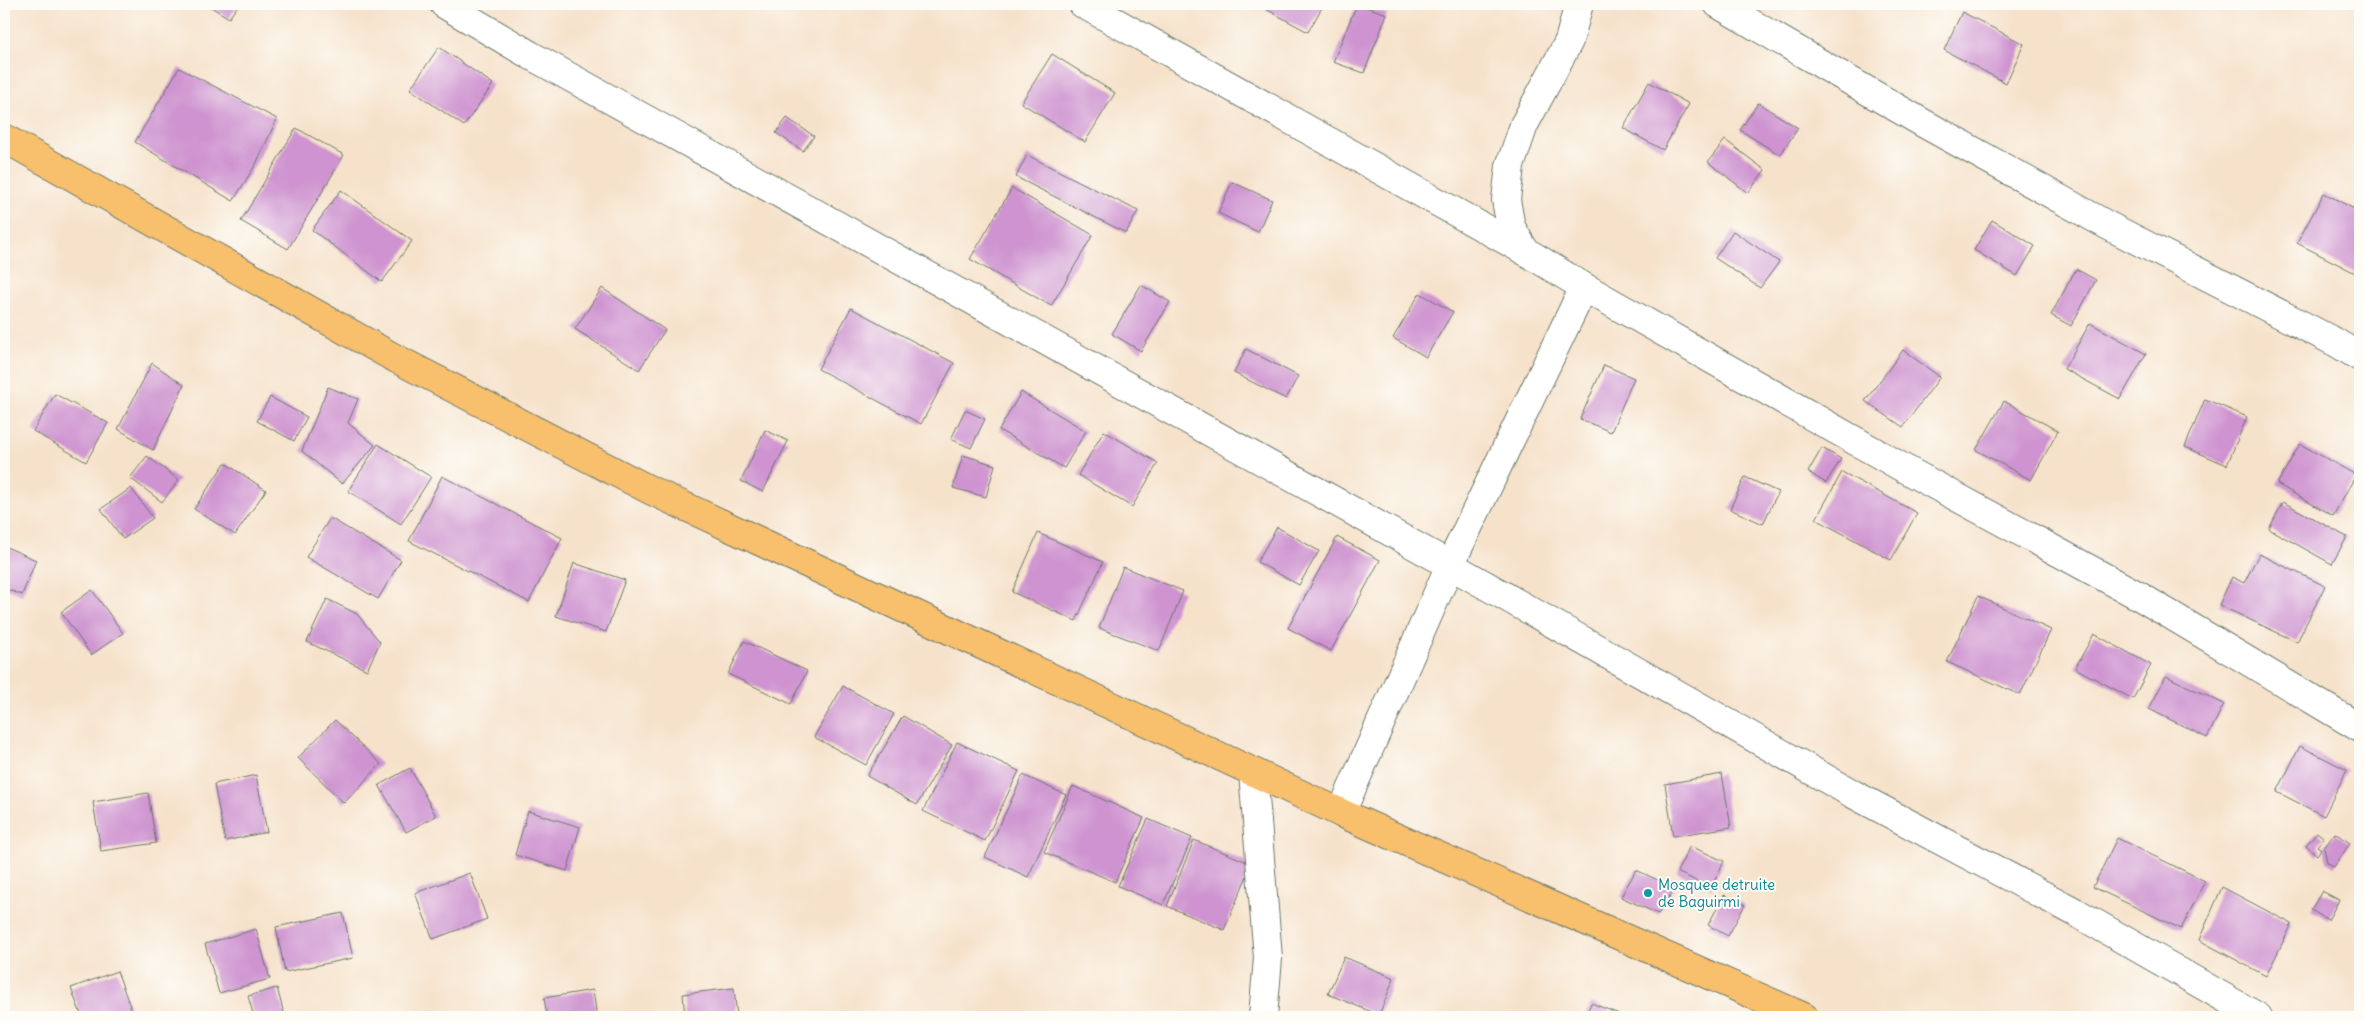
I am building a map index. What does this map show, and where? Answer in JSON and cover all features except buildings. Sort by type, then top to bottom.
[{"type":"main road","points":[[4,138],[390,356],[652,491],[1341,813],[1804,1017]]},
{"type":"street","points":[[444,4],[530,55],[1450,565],[1853,794],[2077,913],[2258,1017]]},
{"type":"street","points":[[1083,4],[1525,251],[1584,287],[1905,469],[2139,596],[2360,728]]},
{"type":"street","points":[[1525,251],[1511,227],[1506,200],[1510,166],[1524,125],[1569,41],[1579,4]]},
{"type":"street","points":[[1718,4],[1923,123],[2107,225],[2261,303],[2360,357]]},
{"type":"street","points":[[1341,813],[1450,565],[1584,287]]},
{"type":"street","points":[[1253,772],[1268,958],[1263,1017]]},
{"type":"place","name":"Mosquee detruite de Baguirmi","points":[[1648,893]]}]
